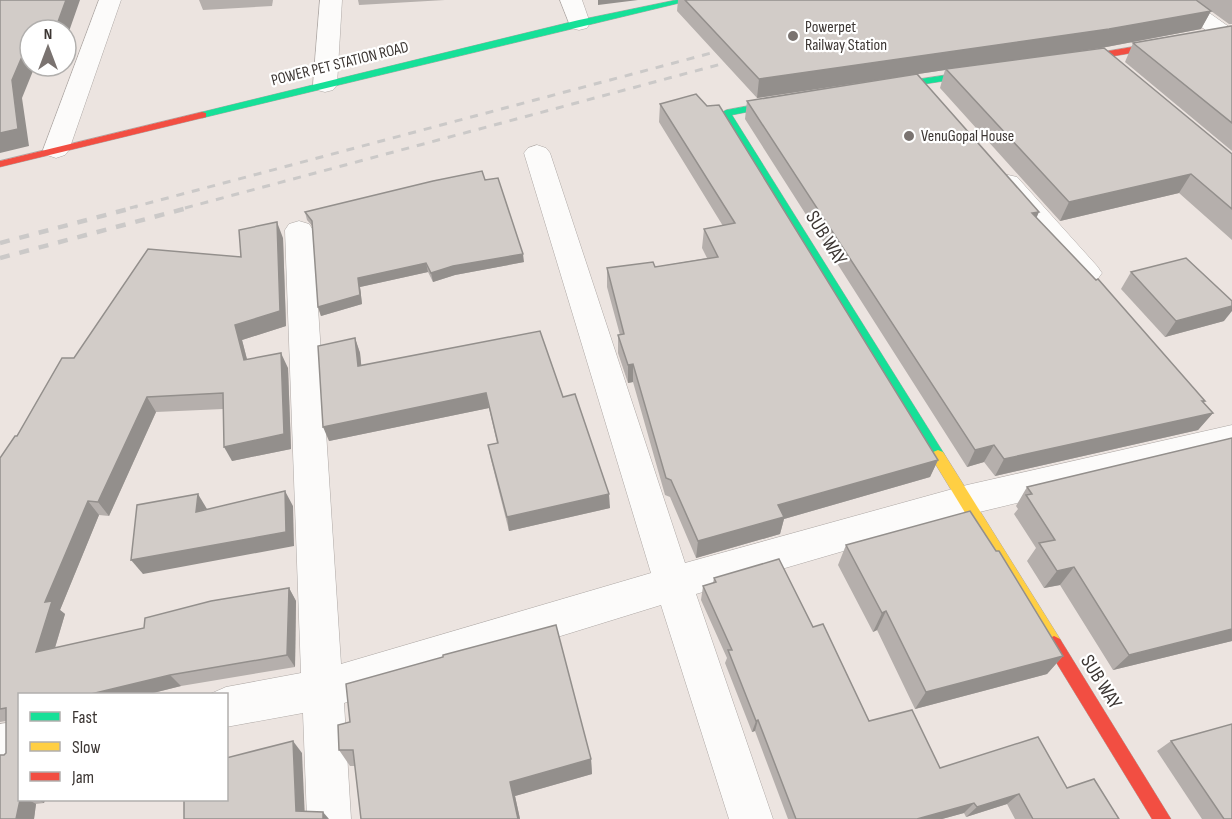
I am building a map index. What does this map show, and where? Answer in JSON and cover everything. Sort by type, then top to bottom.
[{"type":"street","points":[[56,150],[110,0]]},
{"type":"street","points":[[325,85],[331,0]]},
{"type":"street","points":[[571,0],[579,23]]},
{"type":"street","name":"POWER PET STATION ROAD","points":[[0,164],[579,23],[688,0]]},
{"type":"street","points":[[1177,0],[1230,35]]},
{"type":"street","points":[[1055,62],[1110,64],[1230,35]]},
{"type":"street","points":[[862,91],[999,70]]},
{"type":"street","points":[[920,83],[943,110]]},
{"type":"street","name":"SUB WAY","points":[[804,99],[726,113],[1162,819]]},
{"type":"street","points":[[537,153],[673,584],[751,819]]},
{"type":"street","points":[[990,163],[1107,296]]},
{"type":"street","points":[[299,230],[329,819]]},
{"type":"street","points":[[228,707],[321,690],[673,584],[967,500],[1226,432]]},
{"type":"street","points":[[0,745],[18,742]]},
{"type":"building","points":[[0,0],[66,0],[59,18],[18,18],[18,66],[12,80],[18,129],[0,133]]},
{"type":"building","points":[[685,0],[1196,0],[1211,11],[1109,29],[759,79]]},
{"type":"building","points":[[1232,26],[1232,123],[1133,43]]},
{"type":"building","points":[[1104,48],[1232,154],[1232,209],[1191,174],[1069,202],[946,69]]},
{"type":"building","points":[[917,74],[1039,212],[1032,213],[1096,280],[1098,279],[1213,413],[1004,459],[994,445],[975,450],[747,101]]},
{"type":"building","points":[[696,94],[707,106],[719,105],[938,460],[778,505],[784,517],[698,541],[671,480],[666,478],[633,364],[628,365],[618,335],[624,334],[607,268],[653,262],[655,267],[718,257],[704,229],[735,223],[660,104]]},
{"type":"building","points":[[482,171],[485,180],[498,178],[523,254],[453,266],[431,273],[426,263],[358,278],[360,295],[318,307],[312,221],[305,212]]},
{"type":"building","points":[[277,222],[280,311],[235,325],[244,360],[281,353],[284,434],[224,447],[223,393],[147,397],[98,502],[88,501],[45,602],[52,601],[36,652],[144,628],[145,618],[211,601],[289,588],[287,655],[170,675],[95,693],[18,693],[20,801],[16,819],[0,819],[0,755],[6,753],[6,708],[0,709],[0,458],[17,436],[62,358],[74,358],[148,249],[241,257],[239,230]]},
{"type":"building","points":[[1186,258],[1232,301],[1232,306],[1176,321],[1131,272]]},
{"type":"building","points":[[540,331],[563,397],[575,394],[609,494],[507,517],[488,445],[498,443],[486,393],[323,427],[318,346],[355,338],[358,366]]},
{"type":"building","points":[[1232,438],[1232,629],[1129,655],[1074,567],[1057,571],[1039,543],[1055,540],[1026,495],[1032,494],[1027,487]]},
{"type":"building","points":[[285,491],[286,532],[131,560],[137,505],[198,494],[196,512]]},
{"type":"building","points":[[970,511],[996,551],[999,551],[1063,656],[926,692],[886,611],[882,613],[846,545]]},
{"type":"building","points":[[779,559],[813,627],[823,624],[869,721],[912,710],[940,768],[1038,737],[1067,788],[1094,779],[1119,819],[1033,819],[1019,794],[977,807],[974,803],[917,819],[796,819],[728,650],[732,650],[703,586],[716,582],[714,578]]},
{"type":"building","points":[[556,625],[591,759],[510,782],[518,819],[361,819],[353,750],[339,750],[338,725],[350,722],[346,684]]},
{"type":"building","points":[[1232,724],[1232,819],[1224,819],[1171,741]]},
{"type":"building","points":[[293,741],[296,811],[323,812],[323,819],[184,819],[184,801],[228,801],[228,757]]},
{"type":"railway","points":[[130,208],[730,48]]},
{"type":"railway","points":[[185,208],[740,59]]},
{"type":"railway","points":[[0,243],[136,207]]},
{"type":"railway","points":[[0,258],[191,207]]},
{"type":"traffic: fast","points":[[202,115],[579,23],[688,0]]},
{"type":"traffic: fast","points":[[880,88],[986,72]]},
{"type":"traffic: fast","points":[[790,101],[726,113],[938,456]]},
{"type":"traffic: slow","points":[[938,456],[1054,644]]},
{"type":"traffic: jam","points":[[1067,61],[1232,33]]},
{"type":"traffic: jam","points":[[0,164],[202,115]]},
{"type":"traffic: jam","points":[[1054,644],[1162,819]]},
{"type":"place","name":"Powerpet Railway Station","points":[[793,36]]},
{"type":"place","name":"VenuGopal House","points":[[909,136]]}]
